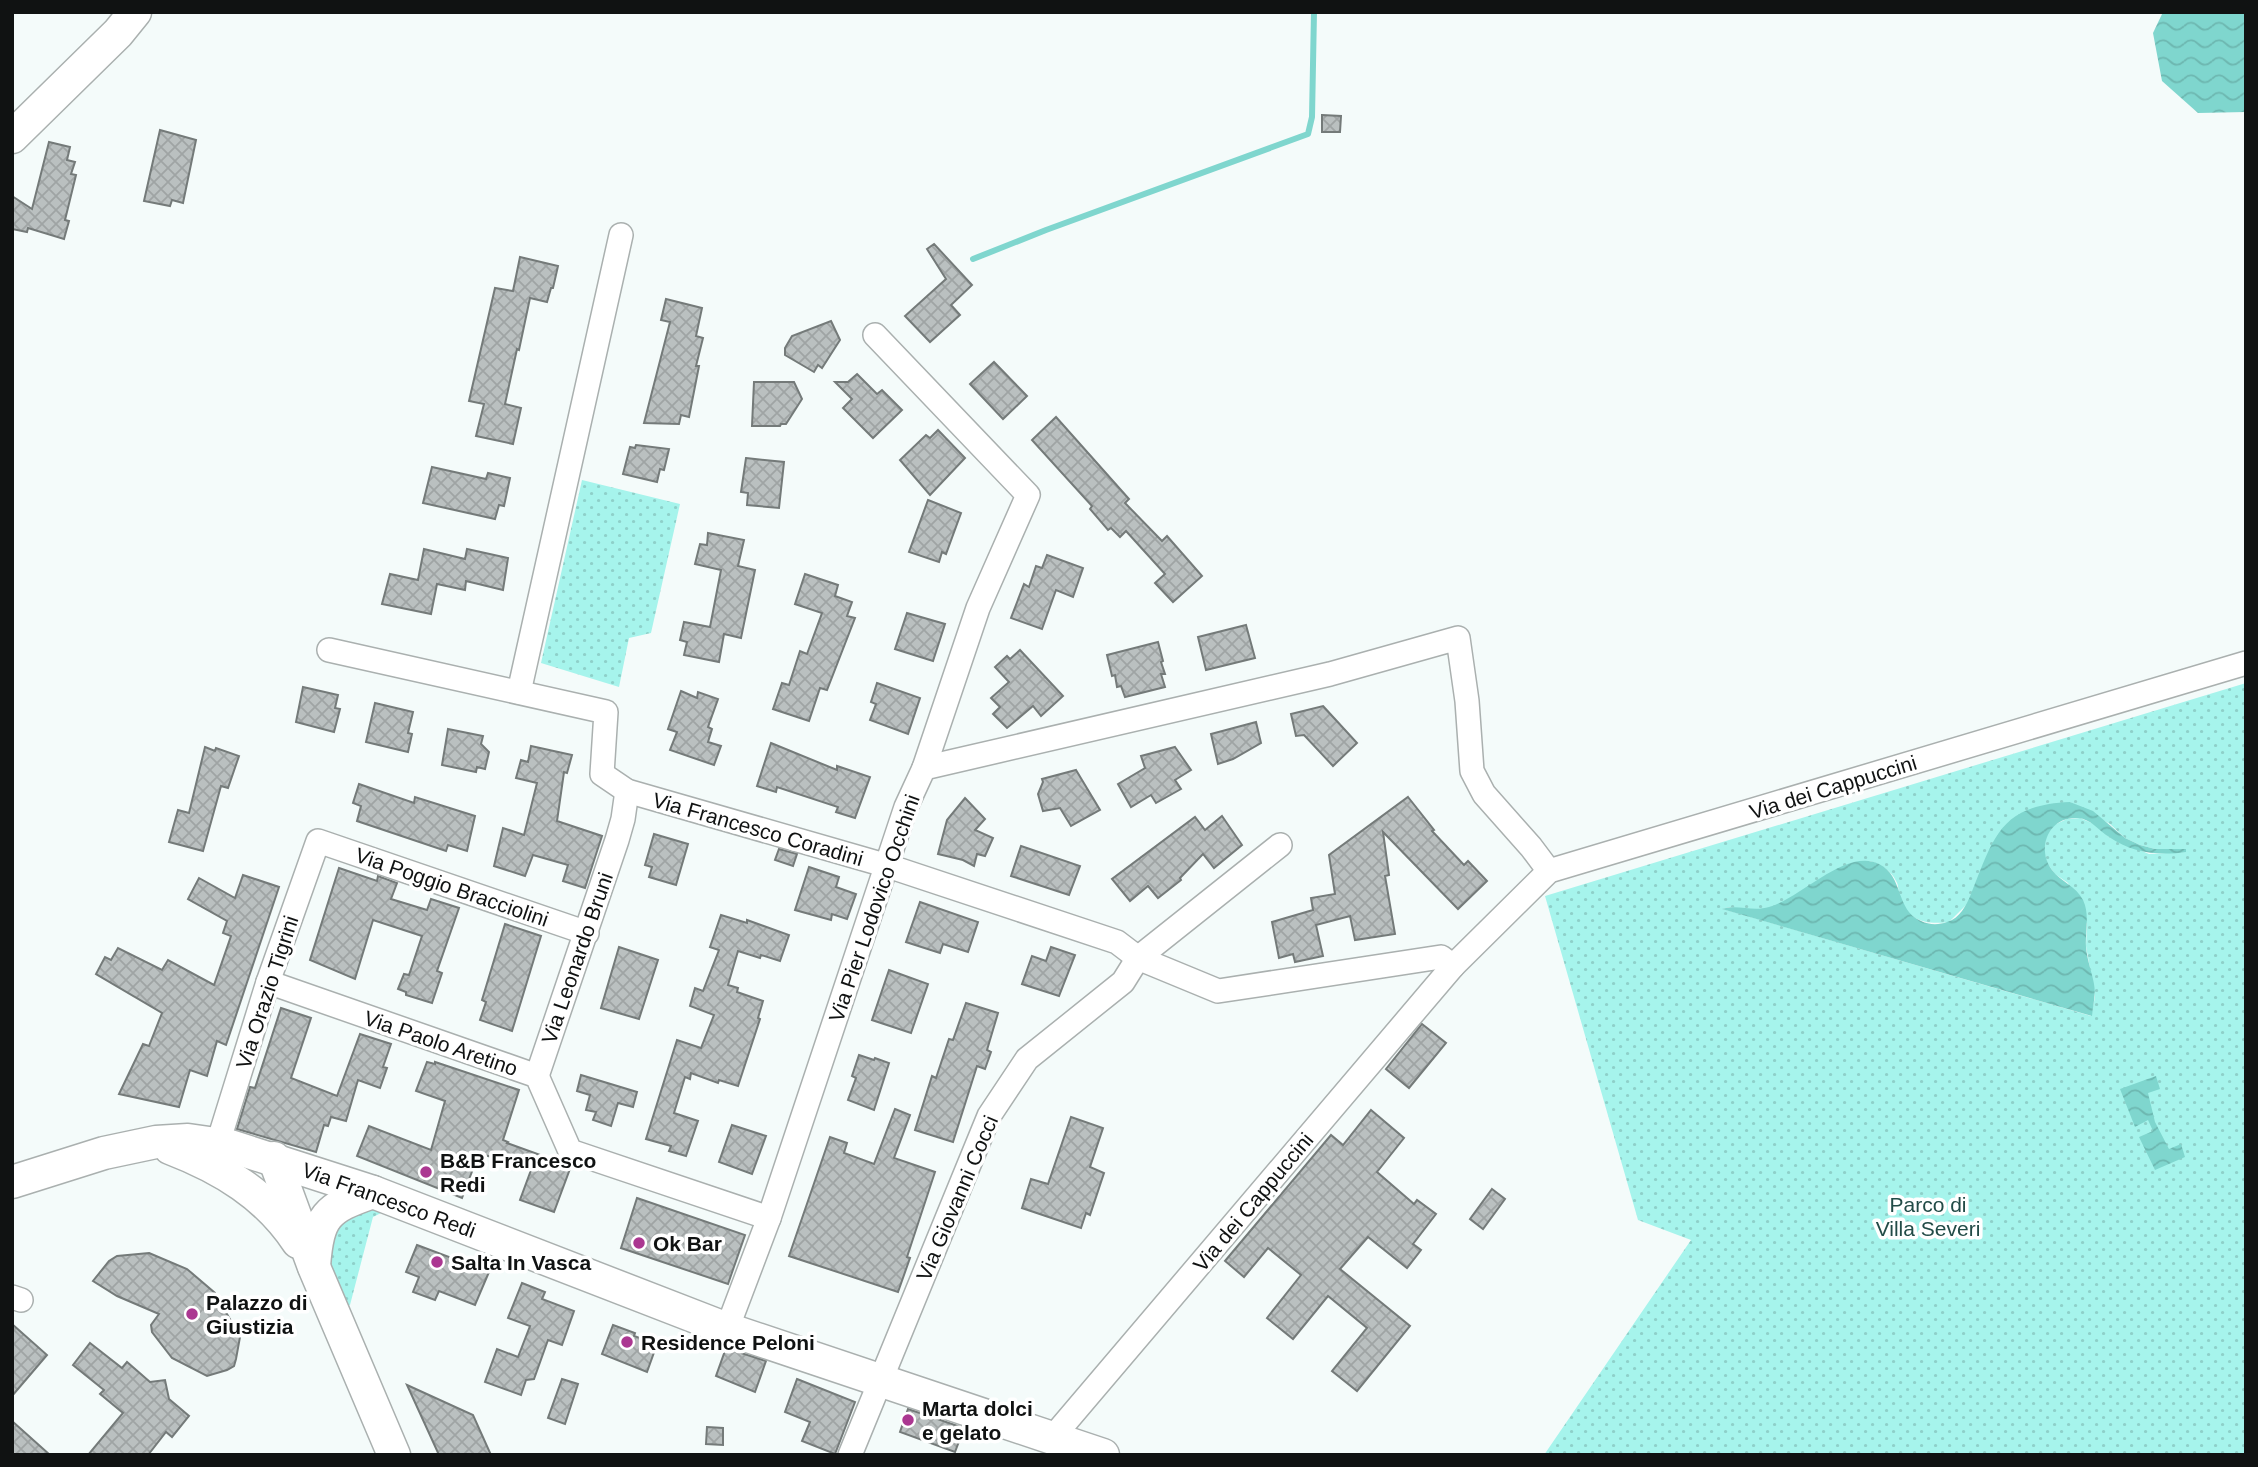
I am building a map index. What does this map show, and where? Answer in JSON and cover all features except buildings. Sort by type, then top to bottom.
[{"type":"street","points":[[12,137],[118,33],[135,12]]},
{"type":"street","points":[[519,692],[621,235]]},
{"type":"street","points":[[874,335],[1028,495],[978,608],[924,768]]},
{"type":"street","name":"Via Pier Lodovico Occhini","points":[[727,1329],[769,1218],[906,807],[924,768],[1330,674],[1458,638],[1467,701],[1472,771],[1484,794],[1549,871]]},
{"type":"street","name":"Via Francesco Coradini","points":[[329,650],[606,712],[603,774],[627,791],[888,866],[1117,942],[1138,958]]},
{"type":"street","name":"Via dei Cappuccini","points":[[1053,1437],[1453,966],[1549,871],[2246,663]]},
{"type":"street","name":"Via Leonardo Bruni","points":[[537,1076],[617,840],[627,791]]},
{"type":"street","name":"Via Poggio Bracciolini","points":[[318,841],[587,933]]},
{"type":"street","name":"Via Orazio Tigrini","points":[[218,1143],[268,982],[318,841]]},
{"type":"street","name":"Via Giovanni Cocci","points":[[850,1455],[989,1116],[1027,1059],[1123,982],[1138,958],[1280,845]]},
{"type":"street","points":[[1138,958],[1218,991],[1441,957],[1453,966]]},
{"type":"street","name":"Via Paolo Aretino","points":[[268,982],[537,1076],[570,1151],[769,1218]]},
{"type":"street","name":"Via Francesco Redi","points":[[12,1182],[104,1153],[156,1142],[188,1140],[218,1143],[274,1158],[373,1192],[727,1329],[1103,1455]]},
{"type":"street","points":[[156,1142],[200,1159],[241,1182],[286,1224],[314,1267]]},
{"type":"street","points":[[274,1158],[314,1267],[394,1455]]},
{"type":"street","points":[[314,1267],[316,1242],[323,1220],[336,1207],[373,1192]]},
{"type":"green space","points":[[582,480],[680,504],[651,633],[629,638],[619,687],[541,663]]},
{"type":"green space","name":"Parco di Villa Severi","points":[[2246,683],[2246,1455],[1544,1455],[1691,1240],[1638,1220],[1545,896]],"holes":[[[2070,802],[2110,824],[2125,838],[2140,845],[2155,849],[2185,849],[2186,852],[2149,854],[2109,837],[2094,824],[2080,818],[2067,819],[2054,825],[2046,836],[2044,851],[2047,863],[2055,874],[2068,883],[2087,924],[2086,946],[2095,997],[2091,1016],[1723,909],[1765,909],[1781,904],[1870,861],[1891,874],[1897,883],[1903,905],[1913,916],[1925,922],[1949,922]]]},
{"type":"green space","points":[[375,1207],[383,1212],[373,1217],[350,1305],[343,1308],[323,1244],[335,1220]]},
{"type":"water","points":[[2163,12],[2246,12],[2246,112],[2198,113],[2162,81],[2153,33]]},
{"type":"water","points":[[2070,802],[2093,811],[2125,838],[2140,845],[2155,849],[2186,849],[2186,852],[2166,854],[2136,850],[2078,818],[2059,822],[2048,835],[2045,844],[2047,862],[2056,874],[2080,895],[2085,905],[2087,952],[2095,988],[2092,1016],[1722,909],[1769,907],[1838,868],[1866,861],[1887,869],[1913,916],[1927,923],[1944,923],[1956,918],[1965,907],[1994,841],[2014,817],[2047,804]]},
{"type":"water","points":[[2156,1076],[2160,1089],[2148,1093],[2155,1122],[2169,1149],[2181,1144],[2185,1157],[2155,1170],[2139,1137],[2153,1131],[2148,1120],[2135,1127],[2120,1089]]},
{"type":"waterway","points":[[973,259],[1308,134],[1312,117],[1314,12]]},
{"type":"place","name":"B&B Francesco Redi","points":[[426,1172]]},
{"type":"place","name":"Ok Bar","points":[[639,1243]]},
{"type":"place","name":"Salta In Vasca","points":[[437,1262]]},
{"type":"place","name":"Palazzo di Giustizia","points":[[192,1314]]},
{"type":"place","name":"Residence Peloni","points":[[627,1342]]},
{"type":"place","name":"Marta dolci e gelato","points":[[908,1420]]}]
